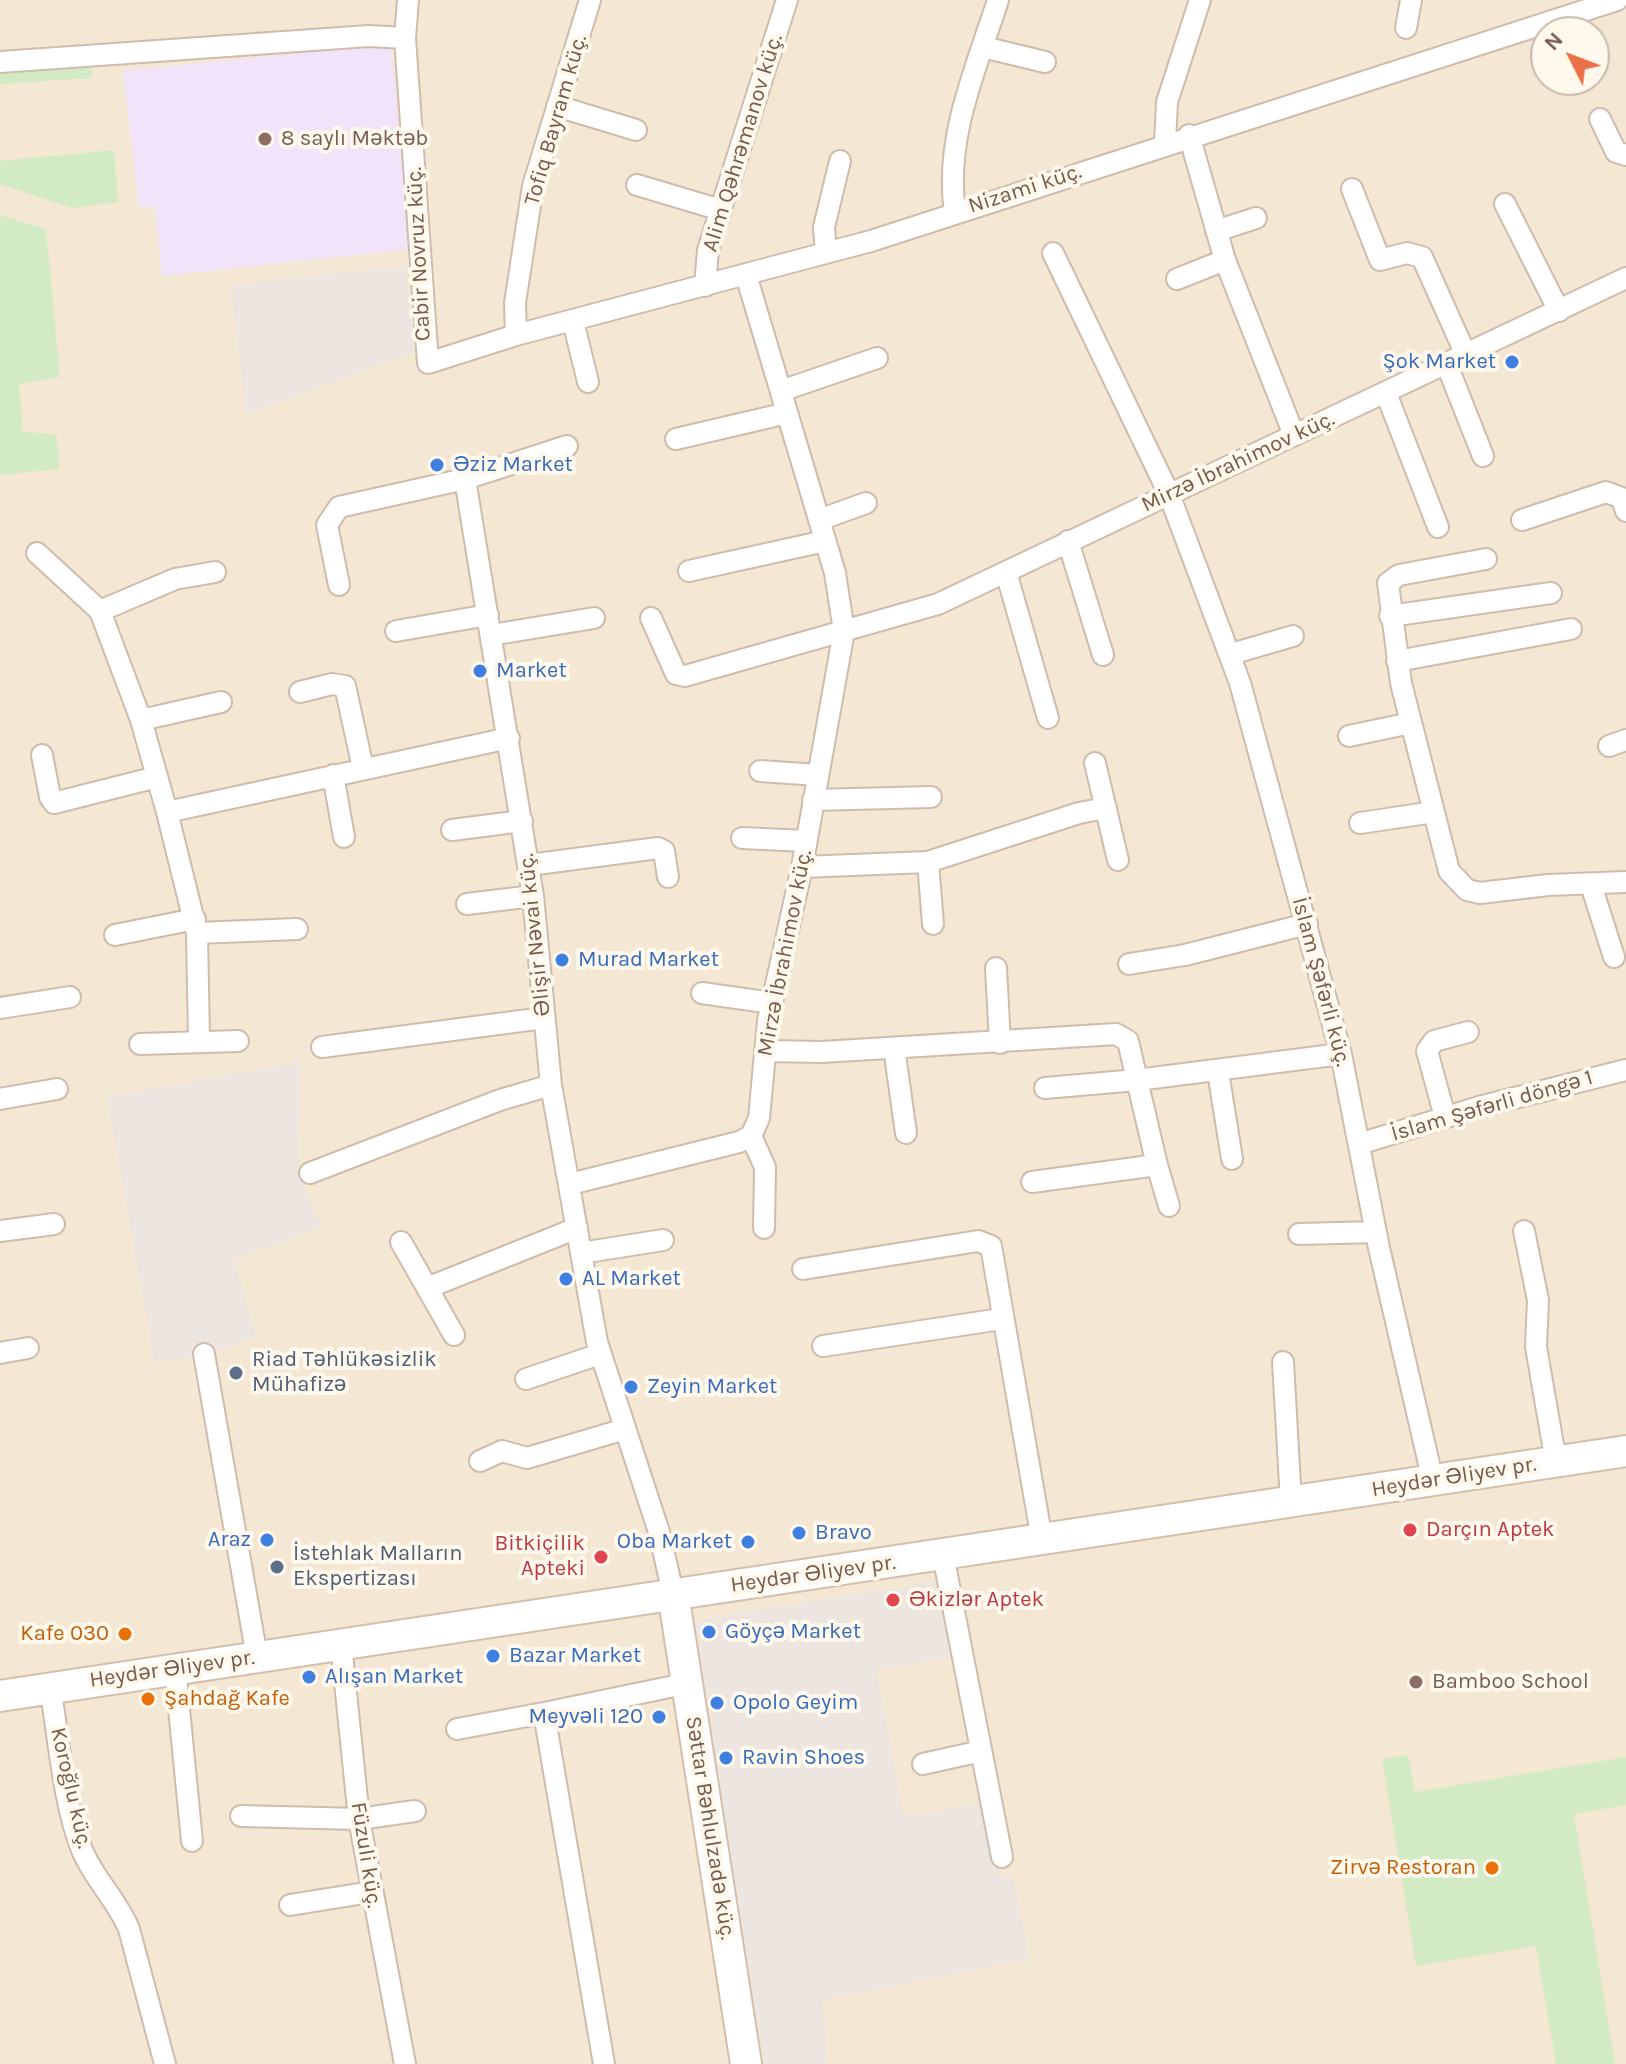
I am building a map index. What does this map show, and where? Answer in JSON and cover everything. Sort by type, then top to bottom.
[{"type":"main road","name":"Heydər Əliyev pr.","points":[[0,1696],[1626,1451]]},
{"type":"main road","name":"Səttar Bəhlulzadə küç.","points":[[673,1593],[746,2064]]},
{"type":"street","name":"Cabir Novruz küç.","points":[[408,0],[405,38],[423,338],[428,363]]},
{"type":"street","name":"Tofiq Bayram küç.","points":[[516,335],[515,303],[533,186],[590,0]]},
{"type":"street","name":"Alim Qəhrəmanov küç.","points":[[705,286],[708,250],[787,0]]},
{"type":"street","points":[[955,212],[951,182],[952,151],[998,0]]},
{"type":"street","points":[[1165,143],[1167,102],[1200,0]]},
{"type":"street","points":[[1406,28],[1411,0]]},
{"type":"street","name":"Nizami küç.","points":[[428,363],[516,335],[826,253],[1617,0]]},
{"type":"street","points":[[0,62],[369,36],[405,38]]},
{"type":"street","points":[[983,47],[1045,62]]},
{"type":"street","points":[[557,106],[636,130]]},
{"type":"street","points":[[1600,119],[1616,152],[1626,155]]},
{"type":"street","points":[[1189,135],[1225,260],[1294,435]]},
{"type":"street","points":[[826,253],[824,227],[840,161]]},
{"type":"street","points":[[637,185],[721,210]]},
{"type":"street","points":[[1352,189],[1380,260],[1407,253],[1422,257],[1466,355]]},
{"type":"street","points":[[1505,204],[1559,311]]},
{"type":"street","points":[[1216,231],[1256,218]]},
{"type":"street","name":"İslam Şəfərli küç.","points":[[1053,253],[1169,494],[1231,654],[1341,1054],[1376,1232],[1433,1481]]},
{"type":"street","points":[[1177,279],[1225,260]]},
{"type":"street","name":"Mirzə İbrahimov küç.","points":[[746,275],[838,588],[844,631],[802,867],[772,1003],[759,1118],[751,1136]]},
{"type":"street","name":"Mirzə İbrahimov küç.","points":[[844,631],[918,611],[1006,572],[1626,278]]},
{"type":"street","points":[[573,321],[588,382]]},
{"type":"street","points":[[781,391],[877,358]]},
{"type":"street","points":[[1447,365],[1483,456]]},
{"type":"street","points":[[1386,393],[1438,527]]},
{"type":"street","points":[[676,439],[787,413]]},
{"type":"street","points":[[339,585],[327,525],[339,507],[465,479],[567,446]]},
{"type":"street","name":"Əlişir Nəvai küç.","points":[[465,479],[529,865],[551,1085],[581,1253],[600,1354],[659,1532],[673,1593]]},
{"type":"street","points":[[1522,520],[1606,492],[1622,498],[1626,511]]},
{"type":"street","points":[[819,520],[866,503]]},
{"type":"street","points":[[689,571],[825,541]]},
{"type":"street","points":[[1068,541],[1103,655]]},
{"type":"street","points":[[37,553],[100,611],[141,720],[196,926],[199,1040]]},
{"type":"street","points":[[1486,559],[1393,578],[1387,590],[1397,661],[1449,871],[1467,890],[1480,893],[1548,885],[1626,882]]},
{"type":"street","points":[[100,611],[175,579],[215,572]]},
{"type":"street","points":[[1006,572],[1048,718]]},
{"type":"street","points":[[1390,616],[1551,593]]},
{"type":"street","points":[[396,631],[594,618]]},
{"type":"street","points":[[651,618],[670,665],[676,674],[685,676],[844,631]]},
{"type":"street","points":[[1397,661],[1571,629]]},
{"type":"street","points":[[1231,654],[1293,636]]},
{"type":"street","points":[[300,692],[332,684],[345,686],[363,768]]},
{"type":"street","points":[[141,720],[221,702]]},
{"type":"street","points":[[1349,736],[1411,723]]},
{"type":"street","points":[[167,812],[509,738]]},
{"type":"street","points":[[42,755],[50,797],[54,803],[157,777]]},
{"type":"street","points":[[1095,763],[1118,860]]},
{"type":"street","points":[[760,771],[818,775]]},
{"type":"street","points":[[333,775],[344,837]]},
{"type":"street","points":[[813,800],[931,797]]},
{"type":"street","points":[[802,867],[928,862],[1079,813],[1106,808]]},
{"type":"street","points":[[1360,823],[1434,812]]},
{"type":"street","points":[[452,830],[522,821]]},
{"type":"street","points":[[742,838],[806,841]]},
{"type":"street","points":[[529,865],[658,848],[664,851],[668,877]]},
{"type":"street","points":[[928,862],[933,924]]},
{"type":"street","points":[[1591,885],[1614,957]]},
{"type":"street","points":[[467,904],[533,896]]},
{"type":"street","points":[[1129,964],[1185,955],[1307,924]]},
{"type":"street","points":[[115,935],[196,926],[297,929]]},
{"type":"street","points":[[996,968],[1000,1043]]},
{"type":"street","points":[[702,993],[772,1003]]},
{"type":"street","points":[[0,1008],[70,997]]},
{"type":"street","points":[[322,1047],[544,1018]]},
{"type":"street","points":[[1445,1117],[1427,1051],[1434,1041],[1468,1032]]},
{"type":"street","points":[[765,1051],[1000,1043],[1116,1034],[1128,1041],[1169,1206]]},
{"type":"street","points":[[140,1044],[238,1041]]},
{"type":"street","points":[[894,1048],[906,1133]]},
{"type":"street","points":[[1045,1088],[1218,1072],[1341,1054]]},
{"type":"street","name":"İslam Şəfərli döngə 1","points":[[1359,1144],[1445,1117],[1626,1070]]},
{"type":"street","points":[[1218,1072],[1232,1159]]},
{"type":"street","points":[[310,1173],[500,1100],[551,1085]]},
{"type":"street","points":[[0,1099],[57,1089]]},
{"type":"street","points":[[570,1184],[739,1142],[751,1136],[765,1167],[764,1228]]},
{"type":"street","points":[[1032,1182],[1157,1165]]},
{"type":"street","points":[[0,1231],[54,1224]]},
{"type":"street","points":[[427,1288],[577,1228]]},
{"type":"street","points":[[1524,1231],[1538,1300],[1536,1347],[1556,1462]]},
{"type":"street","points":[[1299,1234],[1376,1232]]},
{"type":"street","points":[[581,1253],[663,1240]]},
{"type":"street","points":[[401,1242],[454,1335]]},
{"type":"street","points":[[803,1269],[986,1243],[991,1246],[1001,1319],[1042,1540]]},
{"type":"street","points":[[823,1346],[1001,1319]]},
{"type":"street","points":[[0,1353],[28,1348]]},
{"type":"street","points":[[204,1354],[257,1657]]},
{"type":"street","points":[[526,1379],[600,1354]]},
{"type":"street","points":[[1283,1362],[1291,1502]]},
{"type":"street","points":[[480,1461],[502,1451],[527,1458],[625,1429]]},
{"type":"street","points":[[943,1555],[1002,1857]]},
{"type":"street","name":"Füzuli küç.","points":[[341,1644],[359,1819],[405,2064]]},
{"type":"street","points":[[175,1668],[192,1841]]},
{"type":"street","points":[[457,1729],[689,1683]]},
{"type":"street","name":"Koroğlu küç.","points":[[50,1687],[74,1825],[82,1851],[121,1911],[129,1929],[165,2064]]},
{"type":"street","points":[[544,1713],[604,2064]]},
{"type":"street","points":[[923,1764],[981,1751]]},
{"type":"street","points":[[241,1816],[359,1819],[415,1811]]},
{"type":"street","points":[[290,1905],[371,1892]]},
{"type":"shaded area","points":[[0,0],[1626,0],[1626,2064],[0,2064]]},
{"type":"shaded area","name":"8 saylı Məktəb","points":[[391,44],[410,249],[162,276],[155,207],[139,207],[123,71]]},
{"type":"shaded area","points":[[406,266],[414,352],[246,414],[231,285]]},
{"type":"shaded area","points":[[301,1062],[298,1171],[321,1227],[234,1259],[256,1338],[204,1354],[155,1363],[107,1097]]},
{"type":"shaded area","points":[[940,1581],[954,1656],[876,1671],[904,1817],[982,1803],[1000,1877],[1013,1876],[1029,1959],[822,2000],[828,2064],[764,2064],[693,1621]]},
{"type":"green space","points":[[91,67],[92,78],[0,84],[0,73]]},
{"type":"green space","points":[[114,150],[118,202],[72,208],[0,184],[0,161]]},
{"type":"green space","points":[[0,215],[46,229],[60,377],[19,384],[23,432],[56,434],[59,469],[0,475]]},
{"type":"green space","points":[[1408,1755],[1415,1792],[1626,1757],[1626,1805],[1574,1814],[1615,2064],[1556,2064],[1536,1946],[1416,1966],[1382,1759]]},
{"type":"place","name":"8 saylı Məktəb","points":[[265,139]]},
{"type":"place","name":"Şok Market","points":[[1512,362]]},
{"type":"place","name":"Əziz Market","points":[[437,465]]},
{"type":"place","name":"Market","points":[[480,671]]},
{"type":"place","name":"Murad Market","points":[[562,960]]},
{"type":"place","name":"AL Market","points":[[566,1279]]},
{"type":"place","name":"Riad Təhlükəsizlik Mühafizə","points":[[236,1373]]},
{"type":"place","name":"Zeyin Market","points":[[631,1387]]},
{"type":"place","name":"Darçın Aptek","points":[[1410,1530]]},
{"type":"place","name":"Bravo","points":[[799,1533]]},
{"type":"place","name":"Araz","points":[[267,1540]]},
{"type":"place","name":"Oba Market","points":[[748,1542]]},
{"type":"place","name":"Bitkiçilik Apteki","points":[[601,1557]]},
{"type":"place","name":"İstehlak Malların Ekspertizası","points":[[277,1567]]},
{"type":"place","name":"Əkizlər Aptek","points":[[893,1600]]},
{"type":"place","name":"Göyçə Market","points":[[709,1632]]},
{"type":"place","name":"Kafe 030","points":[[125,1634]]},
{"type":"place","name":"Bazar Market","points":[[493,1656]]},
{"type":"place","name":"Alışan Market","points":[[309,1677]]},
{"type":"place","name":"Bamboo School","points":[[1416,1682]]},
{"type":"place","name":"Şahdağ Kafe","points":[[148,1699]]},
{"type":"place","name":"Opolo Geyim","points":[[717,1703]]},
{"type":"place","name":"Meyvəli 120","points":[[659,1717]]},
{"type":"place","name":"Ravin Shoes","points":[[726,1758]]},
{"type":"place","name":"Zirvə Restoran","points":[[1492,1868]]}]
